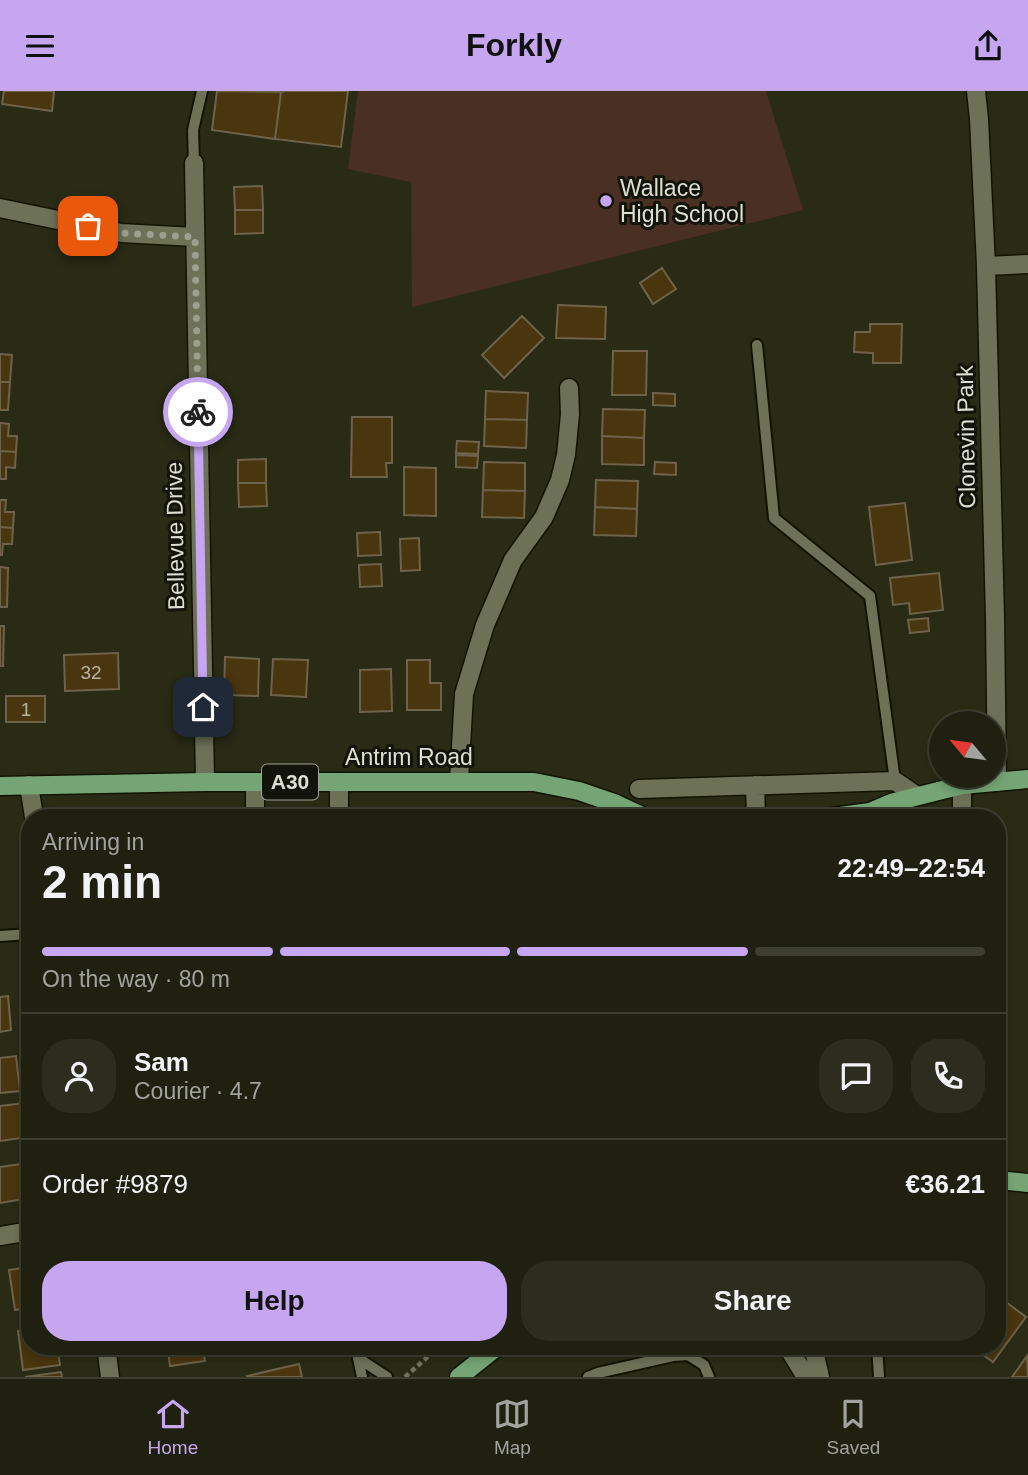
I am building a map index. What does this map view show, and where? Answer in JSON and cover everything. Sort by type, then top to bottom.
[{"type":"main road","points":[[1006,781],[1028,779]]},
{"type":"main road","name":"Antrim Road","points":[[0,786],[205,782],[534,782],[579,791],[627,809]]},
{"type":"main road","points":[[877,809],[950,788]]},
{"type":"main road","points":[[1006,1181],[1028,1183]]},
{"type":"main road","points":[[459,1377],[487,1355]]},
{"type":"street","name":"Clonevin Park","points":[[976,91],[986,267],[996,711]]},
{"type":"street","name":"Bellevue Drive","points":[[194,163],[205,782]]},
{"type":"street","points":[[0,208],[121,233],[195,237]]},
{"type":"street","points":[[986,267],[1028,264]]},
{"type":"street","points":[[459,781],[464,694],[485,625],[513,560],[544,517],[560,480],[566,455],[570,414],[569,388]]},
{"type":"street","points":[[639,789],[895,781],[917,796]]},
{"type":"street","points":[[255,782],[255,809]]},
{"type":"street","points":[[339,782],[339,809]]},
{"type":"street","points":[[29,785],[33,809]]},
{"type":"street","points":[[755,785],[756,809]]},
{"type":"street","points":[[962,788],[962,809]]},
{"type":"street","points":[[0,1236],[21,1232]]},
{"type":"street","points":[[107,1355],[110,1377]]},
{"type":"street","points":[[793,1355],[806,1377]]},
{"type":"street","points":[[815,1355],[820,1377]]},
{"type":"lane","points":[[194,163],[193,130],[202,91]]},
{"type":"lane","points":[[757,345],[774,518],[870,596],[895,781]]},
{"type":"lane","points":[[0,936],[21,935]]},
{"type":"lane","points":[[358,1355],[362,1377]]},
{"type":"lane","points":[[361,1355],[387,1377]]},
{"type":"lane","points":[[588,1377],[673,1356],[688,1355],[704,1365],[709,1377]]},
{"type":"lane","points":[[878,1355],[879,1377]]},
{"type":"path","points":[[405,1377],[430,1355]]},
{"type":"shaded area","name":"Wallace High School","points":[[358,91],[766,91],[803,210],[412,307],[411,182],[348,169]]},
{"type":"building","points":[[4,91],[54,91],[52,111],[2,104]]},
{"type":"building","points":[[217,91],[281,92],[275,139],[212,130]]},
{"type":"building","points":[[348,91],[341,147],[275,139],[281,92]]},
{"type":"building","points":[[262,186],[263,210],[235,210],[234,187]]},
{"type":"building","points":[[235,210],[263,210],[263,233],[235,234]]},
{"type":"building","points":[[662,268],[676,289],[653,304],[640,283]]},
{"type":"building","points":[[558,305],[606,307],[605,339],[556,338]]},
{"type":"building","points":[[522,316],[544,338],[504,378],[482,355]]},
{"type":"building","points":[[870,324],[902,324],[901,363],[873,363],[873,353],[854,352],[855,332],[870,332]]},
{"type":"building","points":[[613,351],[647,351],[646,395],[612,395]]},
{"type":"building","points":[[0,354],[12,355],[10,382],[0,382]]},
{"type":"building","points":[[0,382],[10,382],[8,410],[0,410]]},
{"type":"building","points":[[486,391],[528,393],[527,420],[485,419]]},
{"type":"building","points":[[653,393],[675,394],[675,406],[653,405]]},
{"type":"building","points":[[603,409],[645,410],[644,438],[602,436]]},
{"type":"building","points":[[352,417],[392,417],[392,463],[386,463],[387,477],[351,477]]},
{"type":"building","points":[[485,419],[527,420],[526,448],[484,446]]},
{"type":"building","points":[[0,423],[9,424],[8,436],[17,436],[16,452],[0,451]]},
{"type":"building","points":[[602,436],[644,438],[644,465],[602,464]]},
{"type":"building","points":[[457,441],[479,442],[478,454],[456,453]]},
{"type":"building","points":[[0,451],[16,452],[15,468],[6,467],[6,479],[0,479]]},
{"type":"building","points":[[456,455],[478,456],[477,468],[456,467]]},
{"type":"building","points":[[266,459],[266,483],[238,483],[238,460]]},
{"type":"building","points":[[484,462],[525,463],[525,491],[483,490]]},
{"type":"building","points":[[655,462],[676,463],[676,475],[654,474]]},
{"type":"building","points":[[404,467],[436,468],[436,516],[404,515]]},
{"type":"building","points":[[596,480],[638,481],[637,509],[595,507]]},
{"type":"building","points":[[238,483],[266,483],[267,506],[239,507]]},
{"type":"building","points":[[483,490],[525,491],[524,518],[482,517]]},
{"type":"building","points":[[0,500],[6,500],[5,512],[14,512],[13,528],[0,527]]},
{"type":"building","points":[[905,503],[912,560],[876,565],[869,507]]},
{"type":"building","points":[[595,507],[637,509],[636,536],[594,535]]},
{"type":"building","points":[[0,527],[13,528],[12,544],[3,544],[2,555],[0,555]]},
{"type":"building","points":[[380,532],[381,555],[358,556],[357,533]]},
{"type":"building","points":[[419,538],[420,570],[401,571],[400,539]]},
{"type":"building","points":[[381,564],[382,586],[360,587],[359,565]]},
{"type":"building","points":[[0,567],[8,568],[7,607],[0,607]]},
{"type":"building","points":[[939,573],[943,610],[910,614],[909,603],[893,605],[890,578]]},
{"type":"building","points":[[928,618],[929,631],[910,633],[908,620]]},
{"type":"building","points":[[0,626],[4,626],[3,666],[0,666]]},
{"type":"building","points":[[118,653],[119,689],[65,691],[64,655]]},
{"type":"building","points":[[225,657],[259,659],[258,696],[224,695]]},
{"type":"building","points":[[273,659],[308,660],[306,697],[271,695]]},
{"type":"building","points":[[407,660],[430,660],[430,683],[441,683],[441,710],[407,710]]},
{"type":"building","points":[[391,669],[392,711],[360,712],[360,670]]},
{"type":"building","points":[[6,696],[45,696],[45,722],[6,722]]},
{"type":"building","points":[[8,996],[11,1030],[0,1032],[0,997]]},
{"type":"building","points":[[16,1056],[20,1091],[0,1093],[0,1058]]},
{"type":"building","points":[[21,1103],[21,1138],[0,1141],[0,1106]]},
{"type":"building","points":[[21,1164],[21,1200],[0,1203],[0,1167]]},
{"type":"building","points":[[21,1268],[21,1309],[15,1310],[9,1270]]},
{"type":"building","points":[[1006,1302],[1026,1317],[1006,1344]]},
{"type":"building","points":[[21,1330],[21,1354],[18,1331]]},
{"type":"building","points":[[21,1355],[58,1355],[60,1365],[23,1370]]},
{"type":"building","points":[[169,1355],[204,1355],[205,1361],[170,1366]]},
{"type":"building","points":[[983,1355],[998,1355],[993,1362]]},
{"type":"building","points":[[1027,1356],[1028,1377],[1012,1377]]},
{"type":"building","points":[[299,1364],[302,1377],[247,1376]]},
{"type":"building","points":[[61,1372],[62,1377],[25,1377]]},
{"type":"way so far","points":[[88,226],[121,233],[195,237],[198,412]]},
{"type":"place","name":"Wallace High School","points":[[606,201]]},
{"type":"route","points":[[198,412],[203,707]]}]
